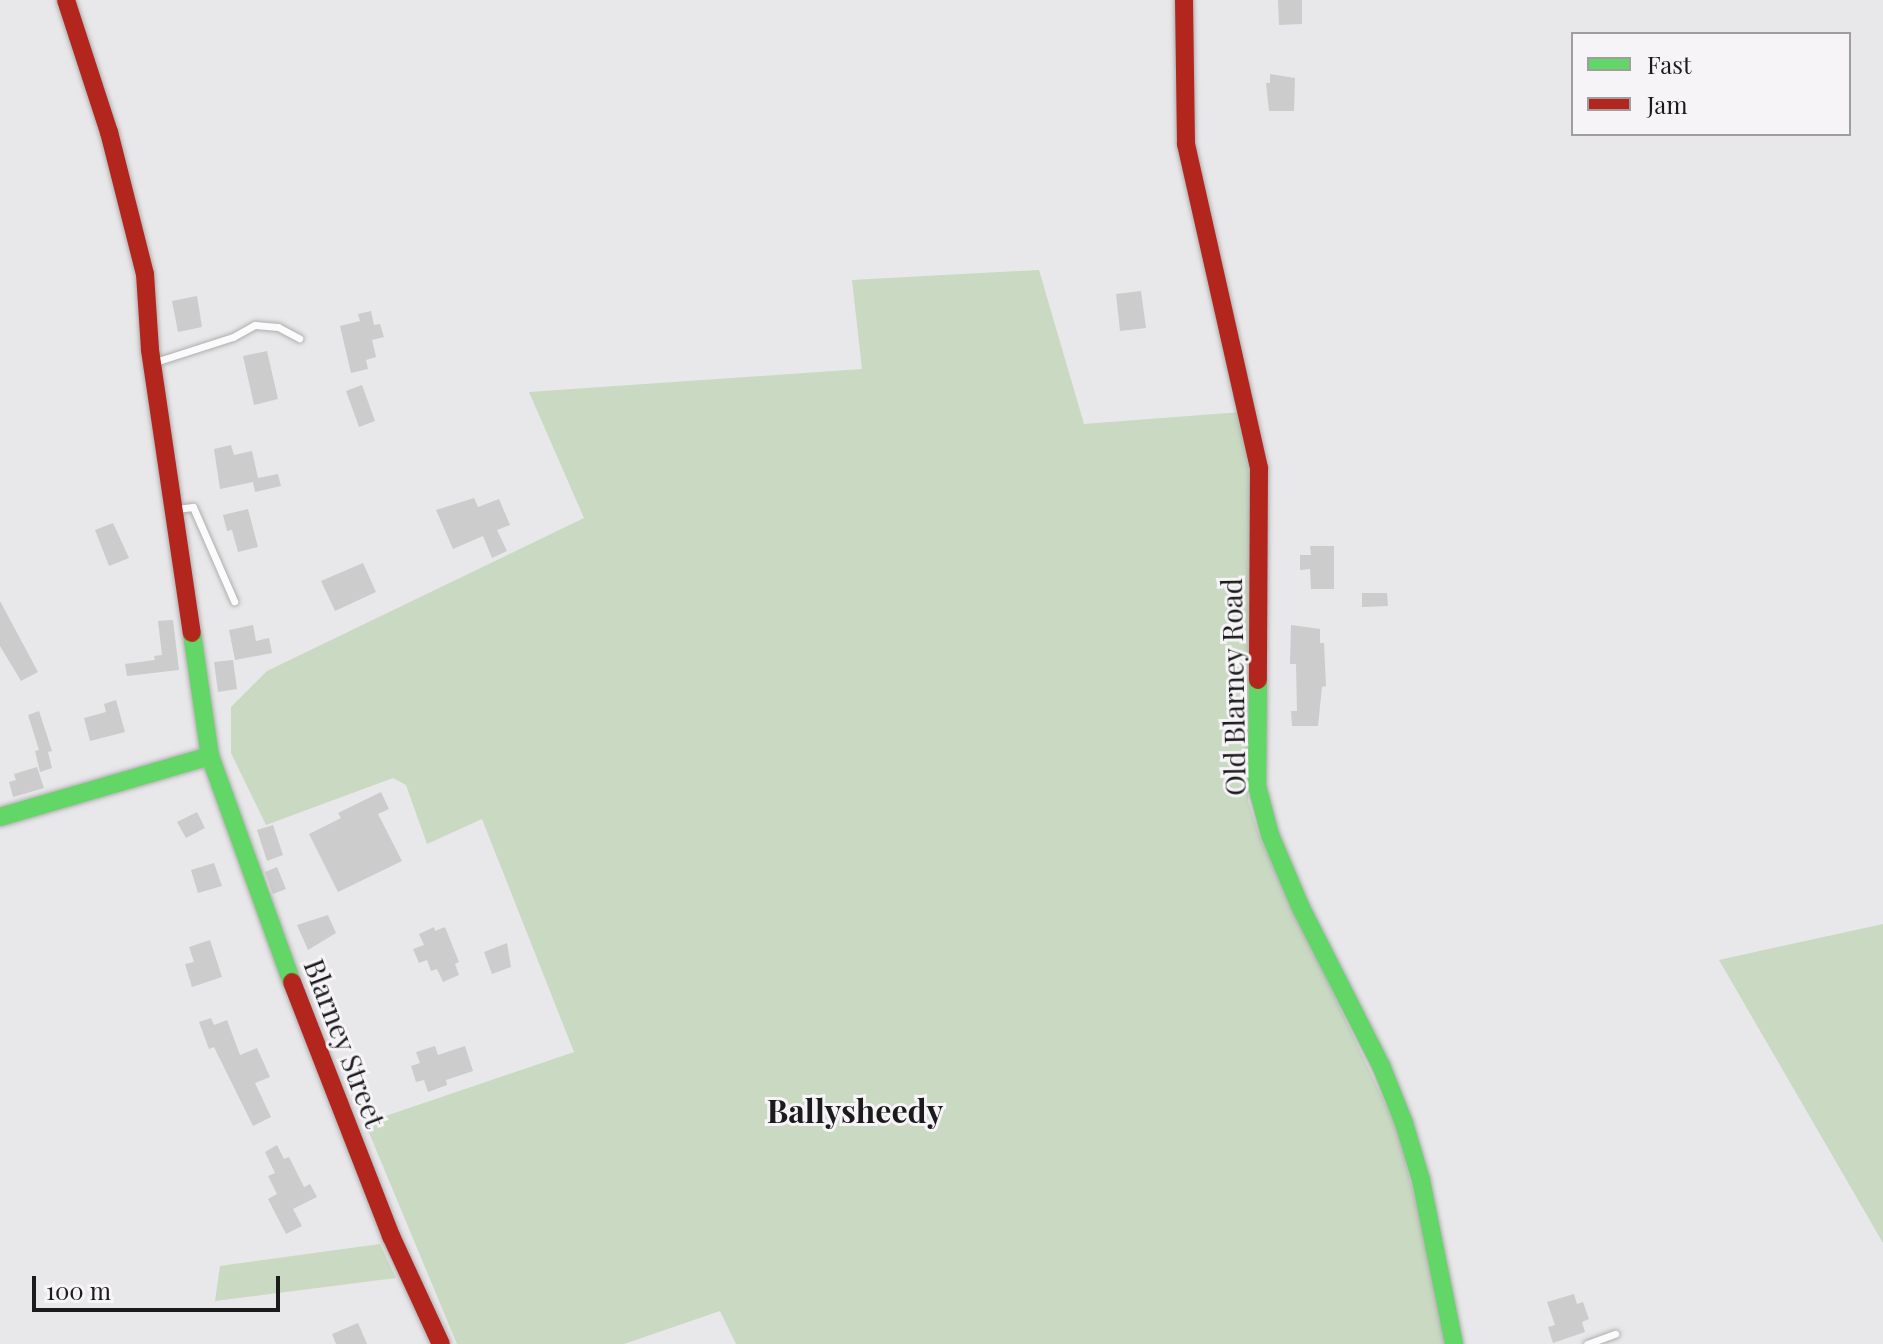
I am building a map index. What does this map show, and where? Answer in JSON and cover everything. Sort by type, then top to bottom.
[{"type":"street","name":"Blarney Street","points":[[66,0],[109,132],[145,274],[152,363],[210,756],[303,1016],[391,1236],[441,1344]]},
{"type":"street","name":"Old Blarney Road","points":[[1184,0],[1186,144],[1259,468],[1257,786],[1270,835],[1301,908],[1382,1068],[1404,1123],[1421,1180],[1454,1344]]},
{"type":"street","points":[[0,817],[210,756]]},
{"type":"lane","points":[[152,363],[233,337],[255,325],[278,327],[299,338]]},
{"type":"lane","points":[[174,509],[193,507],[234,601]]},
{"type":"lane","points":[[1587,1344],[1615,1334]]},
{"type":"green space","points":[[1039,270],[1084,424],[1241,412],[1252,466],[1248,801],[1260,838],[1396,1127],[1431,1260],[1447,1344],[736,1344],[720,1311],[624,1344],[457,1344],[365,1123],[574,1052],[482,819],[427,844],[406,785],[393,778],[266,825],[231,753],[231,707],[267,671],[584,518],[529,392],[862,369],[852,280]]},
{"type":"green space","points":[[1883,924],[1883,1243],[1719,960]]},
{"type":"green space","points":[[380,1244],[396,1278],[215,1301],[220,1266]]},
{"type":"building","points":[[1278,0],[1302,0],[1302,24],[1279,25]]},
{"type":"building","points":[[1270,74],[1295,78],[1294,111],[1269,111],[1266,83],[1270,83]]},
{"type":"building","points":[[1141,291],[1146,328],[1120,331],[1116,294]]},
{"type":"building","points":[[197,296],[202,327],[178,332],[172,301]]},
{"type":"building","points":[[371,311],[374,325],[380,324],[384,337],[372,340],[376,357],[366,360],[368,369],[351,373],[340,326],[360,321],[358,314]]},
{"type":"building","points":[[267,351],[278,399],[254,405],[243,356]]},
{"type":"building","points":[[362,385],[375,421],[359,427],[346,391]]},
{"type":"building","points":[[231,445],[234,455],[252,451],[258,478],[278,474],[281,486],[255,492],[253,482],[220,489],[214,449]]},
{"type":"building","points":[[474,498],[478,507],[499,499],[510,525],[497,530],[507,551],[492,558],[483,536],[453,549],[436,510]]},
{"type":"building","points":[[248,509],[258,547],[238,552],[232,530],[227,531],[223,515]]},
{"type":"building","points":[[113,523],[129,558],[109,566],[95,530]]},
{"type":"building","points":[[1310,546],[1334,546],[1334,589],[1311,589],[1310,569],[1300,570],[1300,555],[1311,555]]},
{"type":"building","points":[[363,563],[376,592],[335,611],[321,581]]},
{"type":"building","points":[[1362,593],[1387,593],[1388,606],[1362,607]]},
{"type":"building","points":[[0,601],[38,672],[21,681],[0,646]]},
{"type":"building","points":[[173,620],[179,670],[127,676],[125,664],[155,660],[154,656],[162,655],[158,621]]},
{"type":"building","points":[[253,625],[256,641],[269,638],[272,653],[235,660],[229,630]]},
{"type":"building","points":[[1291,625],[1320,629],[1320,643],[1324,643],[1326,686],[1322,687],[1318,726],[1292,726],[1291,711],[1297,711],[1296,664],[1290,664]]},
{"type":"building","points":[[233,660],[237,689],[218,692],[214,662]]},
{"type":"building","points":[[116,700],[125,732],[90,741],[84,718],[106,712],[104,704]]},
{"type":"building","points":[[39,711],[52,751],[48,752],[52,768],[40,772],[35,751],[39,750],[28,715]]},
{"type":"building","points":[[37,767],[44,788],[13,797],[9,782],[16,780],[14,774]]},
{"type":"building","points":[[381,792],[389,809],[378,814],[402,861],[338,892],[309,834],[341,818],[338,813]]},
{"type":"building","points":[[197,812],[205,828],[186,838],[177,822]]},
{"type":"building","points":[[273,825],[283,855],[267,861],[257,830]]},
{"type":"building","points":[[214,863],[222,886],[198,893],[191,870]]},
{"type":"building","points":[[277,867],[286,889],[273,894],[265,872]]},
{"type":"building","points":[[328,915],[336,933],[308,950],[297,925]]},
{"type":"building","points":[[434,927],[435,931],[445,927],[459,962],[455,964],[459,975],[443,982],[437,969],[431,971],[427,960],[419,963],[413,949],[424,945],[419,934]]},
{"type":"building","points":[[210,940],[222,977],[192,987],[185,964],[194,962],[189,947]]},
{"type":"building","points":[[507,943],[511,967],[492,974],[484,952]]},
{"type":"building","points":[[211,1018],[214,1025],[227,1020],[240,1055],[257,1048],[270,1077],[255,1083],[271,1117],[253,1126],[214,1047],[209,1049],[199,1022]]},
{"type":"building","points":[[435,1046],[438,1055],[465,1046],[473,1071],[446,1080],[447,1085],[428,1092],[424,1080],[416,1082],[411,1066],[420,1063],[416,1052]]},
{"type":"building","points":[[277,1145],[284,1159],[289,1157],[304,1187],[310,1184],[317,1197],[293,1209],[302,1226],[286,1234],[268,1199],[277,1194],[268,1176],[275,1173],[265,1152]]},
{"type":"building","points":[[1574,1294],[1577,1304],[1583,1302],[1589,1319],[1582,1322],[1585,1332],[1553,1343],[1548,1327],[1555,1325],[1547,1302]]},
{"type":"building","points":[[358,1323],[367,1344],[336,1344],[332,1334]]},
{"type":"traffic: fast","points":[[192,633],[210,756],[292,982]]},
{"type":"traffic: fast","points":[[1258,680],[1257,786],[1270,835],[1301,908],[1382,1068],[1404,1123],[1421,1180],[1454,1344]]},
{"type":"traffic: fast","points":[[0,817],[210,756]]},
{"type":"traffic: jam","points":[[66,0],[109,132],[145,274],[150,350],[192,633]]},
{"type":"traffic: jam","points":[[1184,0],[1186,144],[1259,468],[1258,680]]},
{"type":"traffic: jam","points":[[292,982],[391,1236],[441,1344]]},
{"type":"district","name":"Ballysheedy","points":[[855,1110]]}]
